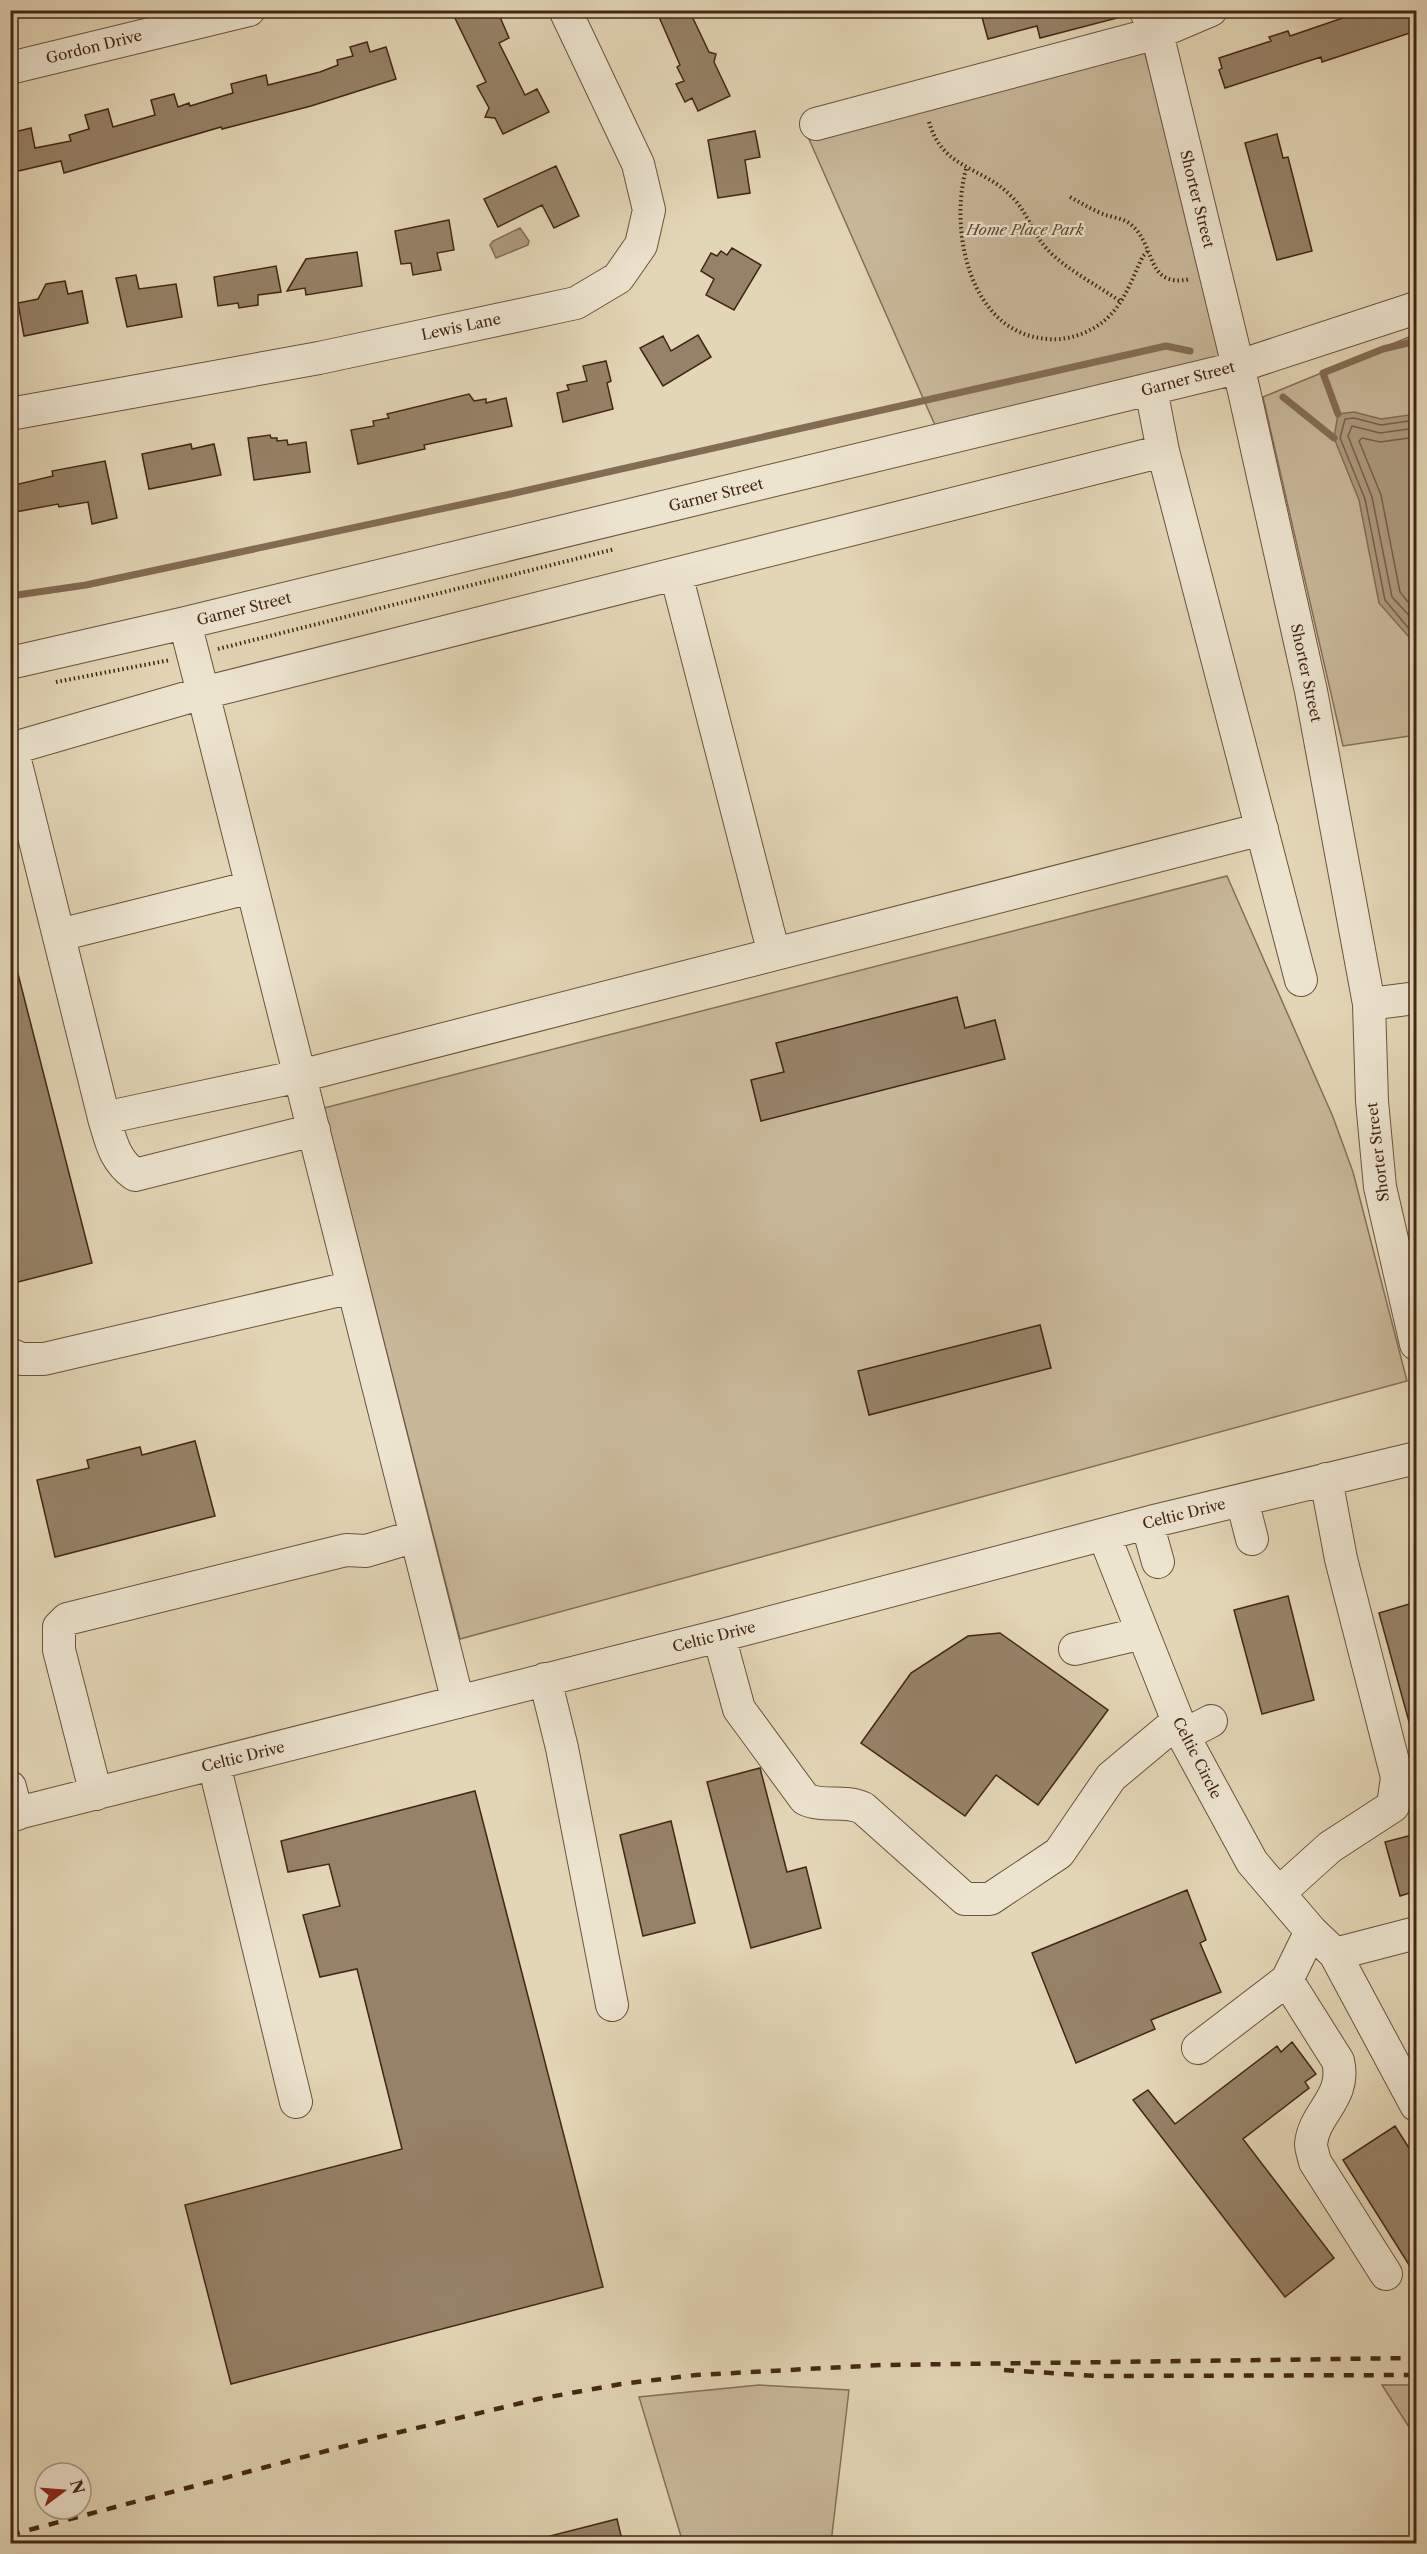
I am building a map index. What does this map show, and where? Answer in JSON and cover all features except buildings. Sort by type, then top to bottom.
[{"type":"street","name":"Gordon Drive","points":[[10,68],[249,10]]},
{"type":"street","name":"Lewis Lane","points":[[10,414],[319,358],[576,303],[618,278],[641,244],[649,210],[633,154],[565,10]]},
{"type":"street","points":[[816,124],[921,95],[1151,22],[1211,10]]},
{"type":"street","name":"Shorter Street","points":[[1151,22],[1237,366],[1311,691],[1369,1004],[1372,1101],[1380,1187],[1416,1344]]},
{"type":"street","name":"Garner Street","points":[[10,663],[185,623],[1151,389],[1237,366],[1416,308]]},
{"type":"street","points":[[1151,389],[1163,451],[1301,980]]},
{"type":"street","points":[[314,1130],[135,1175],[121,1165],[113,1150],[104,1118],[11,748],[203,693],[1163,451]]},
{"type":"street","points":[[676,574],[774,954]]},
{"type":"street","points":[[185,623],[458,1702]]},
{"type":"street","points":[[104,1118],[300,1076],[1262,829]]},
{"type":"street","points":[[59,935],[252,887]]},
{"type":"street","points":[[1369,1004],[1416,998]]},
{"type":"street","points":[[10,1354],[21,1359],[44,1359],[314,1298],[353,1287]]},
{"type":"street","name":"Celtic Drive","points":[[13,1805],[96,1794],[719,1636],[1147,1523],[1416,1458]]},
{"type":"street","points":[[1279,1893],[1330,1847],[1393,1806],[1397,1790],[1397,1777],[1341,1559],[1326,1479]]},
{"type":"street","points":[[1242,1500],[1252,1539]]},
{"type":"street","points":[[1147,1523],[1158,1563]]},
{"type":"street","name":"Celtic Circle","points":[[1104,1535],[1143,1633],[1191,1726],[1252,1862],[1311,1931],[1335,1954],[1416,2105]]},
{"type":"street","points":[[96,1794],[59,1650],[59,1627],[67,1619],[346,1550],[366,1551],[416,1536]]},
{"type":"street","points":[[1075,1649],[1143,1633]]},
{"type":"street","points":[[719,1636],[740,1709],[804,1799],[815,1804],[852,1803],[863,1808],[965,1899],[990,1899],[1059,1853],[1111,1777],[1191,1726]]},
{"type":"street","points":[[545,1680],[562,1748],[612,2005]]},
{"type":"street","points":[[214,1764],[296,2102]]},
{"type":"street","points":[[1198,2048],[1287,1980],[1311,1931]]},
{"type":"street","points":[[1335,1954],[1416,1933]]},
{"type":"street","points":[[1287,1980],[1338,2061],[1341,2074],[1338,2090],[1319,2122],[1311,2144],[1315,2162],[1386,2274]]},
{"type":"path","points":[[921,95],[930,128],[950,158],[1011,195],[1044,246],[1056,258],[1121,302]]},
{"type":"path","points":[[966,169],[959,202],[961,239],[981,293],[1004,324],[1038,339],[1059,340],[1079,335],[1096,326],[1121,302],[1143,256],[1148,251]]},
{"type":"path","points":[[1070,197],[1089,208],[1127,222],[1135,229],[1158,272],[1166,280],[1177,282],[1191,279]]},
{"type":"green space","name":"Home Place Park","points":[[1140,35],[1225,352],[1224,371],[942,441],[801,121]]},
{"type":"green space","points":[[1416,334],[1416,735],[1343,746],[1263,397]]},
{"type":"green space","points":[[1227,876],[1333,1117],[1353,1172],[1407,1381],[460,1639],[324,1108]]},
{"type":"green space","points":[[759,2385],[849,2390],[831,2543],[683,2543],[639,2397]]},
{"type":"green space","points":[[1382,2385],[1416,2385],[1416,2438]]},
{"type":"water","points":[[520,228],[529,241],[528,245],[496,258],[490,245],[493,241]]},
{"type":"water","points":[[1354,412],[1381,419],[1416,414],[1416,636],[1409,637],[1379,603],[1359,500],[1334,438],[1338,414]]},
{"type":"waterway","points":[[1338,414],[1323,373],[1383,349],[1416,341]]},
{"type":"waterway","points":[[10,596],[86,585],[506,495],[1166,346],[1190,351]]},
{"type":"waterway","points":[[1283,397],[1334,438]]},
{"type":"railway","points":[[10,2535],[375,2438],[538,2399],[621,2384],[696,2375],[882,2365],[1416,2358]]},
{"type":"railway","points":[[1004,2370],[1096,2376],[1416,2375]]}]
